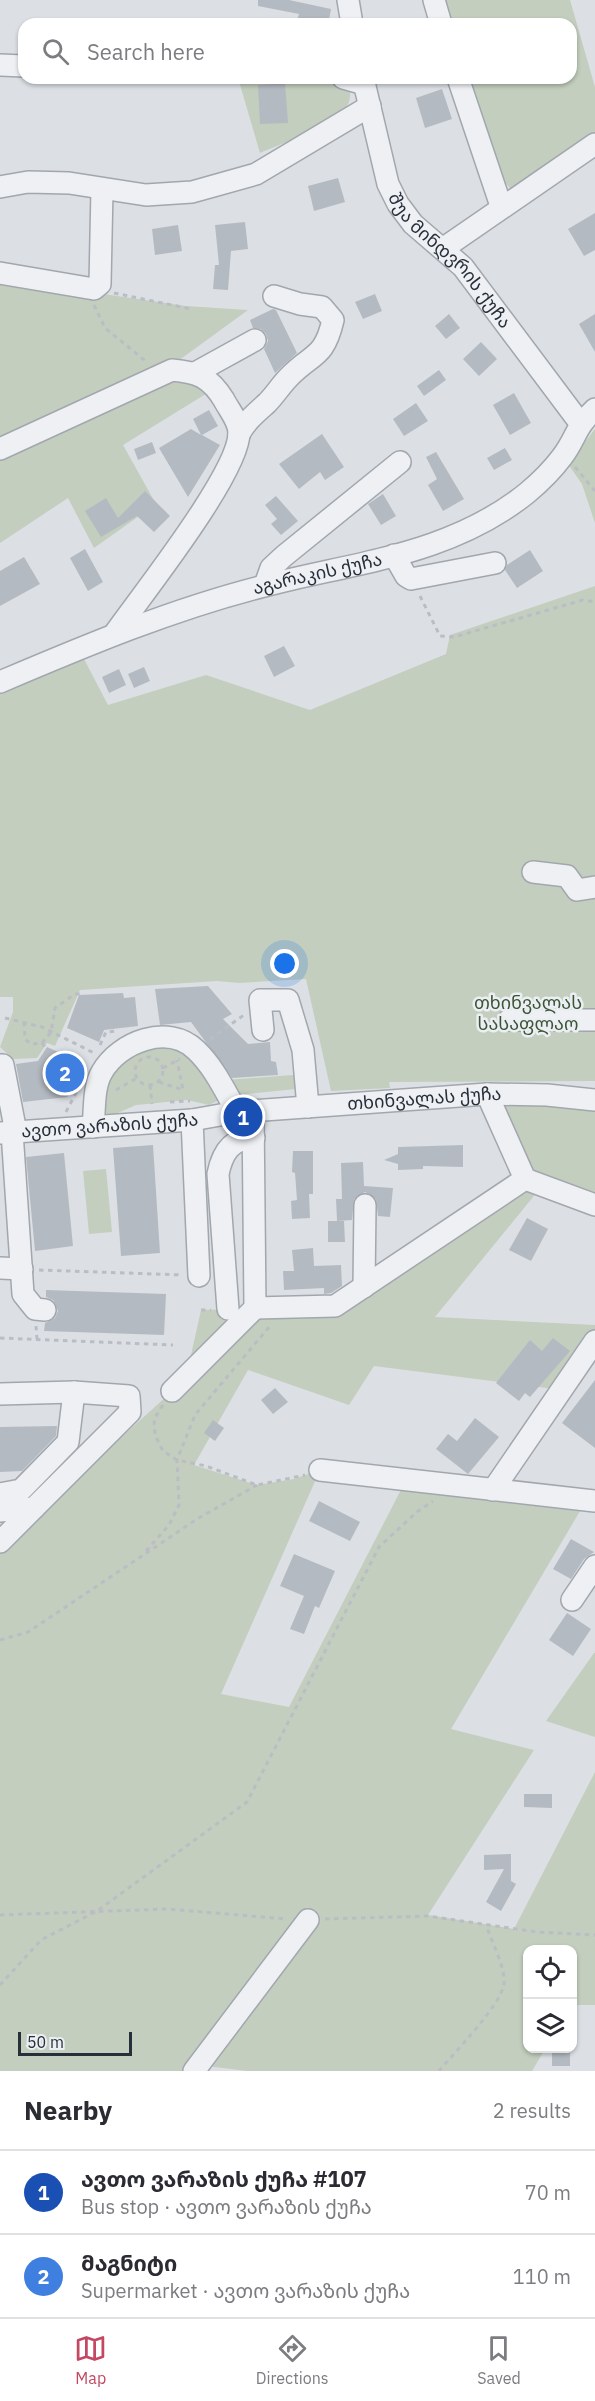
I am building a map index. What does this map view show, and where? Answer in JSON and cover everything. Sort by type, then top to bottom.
[{"type":"street","points":[[333,0],[350,12]]},
{"type":"street","points":[[434,0],[439,18]]},
{"type":"street","points":[[0,65],[18,66]]},
{"type":"street","name":"შუა მინდვრის ქუჩა","points":[[364,84],[388,184],[398,204],[413,224],[444,248],[463,267],[587,416]]},
{"type":"street","points":[[460,84],[501,206]]},
{"type":"street","points":[[0,187],[28,182],[69,183],[146,195],[192,192],[256,174],[370,106]]},
{"type":"street","points":[[444,248],[501,206],[595,144]]},
{"type":"street","points":[[0,273],[94,289],[100,284],[101,279],[102,189]]},
{"type":"street","points":[[115,633],[205,507],[232,458],[239,434],[249,418],[268,402],[290,376],[321,352],[330,335],[333,320],[322,307],[300,304],[274,296]]},
{"type":"street","points":[[0,449],[172,370],[197,372],[255,340]]},
{"type":"street","points":[[197,372],[221,395],[237,423],[239,434]]},
{"type":"street","name":"აგარაკის ქუჩა","points":[[0,682],[115,633],[265,585],[427,548],[488,518],[527,493],[563,456],[587,416]]},
{"type":"street","points":[[265,585],[271,568],[284,556],[400,462]]},
{"type":"street","points":[[394,555],[406,576],[411,579],[495,563]]},
{"type":"street","points":[[533,872],[567,876],[576,890],[595,887]]},
{"type":"street","points":[[262,1021],[260,1000],[288,1000],[303,1050],[308,1107]]},
{"type":"street","points":[[509,1020],[595,1020]]},
{"type":"street","points":[[93,1127],[100,1074],[113,1056],[128,1045],[163,1037],[182,1041],[196,1049],[245,1112],[254,1138],[255,1308]]},
{"type":"street","points":[[0,1065],[3,1065],[14,1122],[6,1132],[23,1294],[35,1309],[45,1310]]},
{"type":"street","points":[[487,1094],[525,1179],[595,1205]]},
{"type":"street","name":"თხინვალას ქუჩა","points":[[245,1112],[487,1094],[547,1095],[595,1100]]},
{"type":"street","name":"ავთო ვარაზის ქუჩა","points":[[6,1132],[192,1120],[245,1112]]},
{"type":"street","points":[[192,1120],[200,1276]]},
{"type":"street","points":[[228,1309],[218,1174],[222,1158],[230,1146],[246,1138],[254,1138]]},
{"type":"street","points":[[172,1391],[255,1308],[335,1306],[525,1179]]},
{"type":"street","points":[[364,1287],[365,1205]]},
{"type":"street","points":[[0,1268],[22,1269]]},
{"type":"street","points":[[493,1490],[595,1341]]},
{"type":"street","points":[[0,1494],[21,1490],[68,1442],[74,1392]]},
{"type":"street","points":[[0,1394],[74,1392],[129,1396],[131,1405],[130,1412],[0,1542]]},
{"type":"street","points":[[320,1470],[595,1501]]},
{"type":"street","points":[[0,1511],[34,1508]]},
{"type":"street","points":[[572,1600],[595,1566]]},
{"type":"street","points":[[194,2071],[308,1920]]},
{"type":"path","points":[[172,370],[154,367],[105,328],[94,307],[94,289],[191,309]]},
{"type":"path","points":[[563,456],[595,491]]},
{"type":"path","points":[[411,579],[440,636],[454,637],[583,600],[595,602]]},
{"type":"path","points":[[24,1022],[25,1039],[31,1044],[42,1042],[51,1032],[55,1008],[75,994],[82,994]]},
{"type":"path","points":[[196,1049],[243,1015],[262,1021]]},
{"type":"path","points":[[5,1018],[51,1032],[95,1054],[90,1064]]},
{"type":"path","points":[[42,1042],[46,1049]]},
{"type":"path","points":[[159,1082],[163,1074],[162,1065],[152,1057],[139,1062],[135,1071],[141,1083],[150,1085],[159,1082],[183,1090],[177,1060]]},
{"type":"path","points":[[116,1090],[137,1078]]},
{"type":"path","points":[[63,1118],[80,1084]]},
{"type":"path","points":[[150,1085],[152,1104]]},
{"type":"path","points":[[22,1269],[200,1276]]},
{"type":"path","points":[[144,1554],[169,1524],[180,1505],[177,1460],[195,1415],[247,1351],[287,1307]]},
{"type":"path","points":[[0,1338],[173,1345]]},
{"type":"path","points":[[172,1391],[154,1419],[155,1435],[164,1451],[177,1460],[206,1466],[257,1485]]},
{"type":"path","points":[[0,1640],[28,1632],[197,1519],[257,1485],[294,1479],[320,1470]]},
{"type":"path","points":[[0,1984],[41,1940],[97,1911],[247,1802],[379,1547],[418,1511],[457,1485]]},
{"type":"path","points":[[439,2071],[491,2009],[504,1984],[497,1954],[486,1925]]},
{"type":"green space","points":[[443,0],[570,0],[575,18],[446,18]]},
{"type":"green space","points":[[577,24],[595,87],[595,134],[510,188],[495,172],[467,84],[577,84]]},
{"type":"green space","points":[[240,84],[347,84],[350,87],[350,99],[341,113],[320,127],[260,153]]},
{"type":"green space","points":[[0,279],[186,306],[248,310],[167,369],[209,392],[123,445],[156,504],[94,548],[68,498],[0,543]]},
{"type":"green space","points":[[595,429],[595,523],[582,484],[568,464]]},
{"type":"green space","name":"თხინვალას სასაფლაო","points":[[595,586],[595,1081],[389,1082],[390,1088],[331,1091],[306,979],[239,983],[217,981],[80,990],[55,1046],[47,1043],[37,1058],[13,1059],[0,1047],[13,1012],[13,997],[0,997],[0,692],[84,659],[108,705],[206,675],[310,710],[446,654],[450,635]]},
{"type":"green space","points":[[183,1046],[213,1081],[305,1074],[306,1088],[227,1096],[209,1105],[187,1100],[136,1105],[113,1115],[99,1112],[99,1090],[130,1048]]},
{"type":"green space","points":[[487,1094],[595,1100],[595,1205],[542,1186],[435,1317],[595,1325],[595,1341],[562,1390],[374,1366],[349,1405],[248,1370],[194,1465],[257,1485],[294,1479],[320,1470],[221,1694],[289,1707],[406,1480],[586,1501],[451,1729],[534,1750],[428,1915],[514,1929],[595,1772],[595,2005],[577,2005],[577,1945],[523,1945],[523,2053],[543,2053],[532,2071],[247,2071],[199,2065],[198,2071],[0,2071],[0,1546],[177,1387],[187,1373],[201,1310],[335,1306],[525,1180]]},
{"type":"green space","points":[[106,1169],[112,1232],[89,1234],[83,1171]]},
{"type":"green space","points":[[595,1653],[595,1737],[546,1721]]},
{"type":"building","points":[[258,0],[289,0],[331,9],[329,18],[298,18],[299,14],[258,6]]},
{"type":"building","points":[[285,84],[288,123],[260,124],[258,85]]},
{"type":"building","points":[[442,89],[452,119],[425,128],[416,98]]},
{"type":"building","points":[[338,178],[345,202],[314,211],[308,186]]},
{"type":"building","points":[[595,213],[595,250],[584,256],[568,229]]},
{"type":"building","points":[[245,222],[248,249],[231,251],[228,290],[213,289],[215,265],[219,265],[215,225]]},
{"type":"building","points":[[178,225],[182,251],[155,255],[152,229]]},
{"type":"building","points":[[375,294],[382,311],[363,319],[355,302]]},
{"type":"building","points":[[273,309],[276,310],[297,353],[275,373],[264,349],[268,341],[266,334],[261,329],[253,328],[250,320]]},
{"type":"building","points":[[449,314],[460,328],[446,339],[435,326]]},
{"type":"building","points":[[595,314],[595,352],[579,324]]},
{"type":"building","points":[[481,342],[497,359],[479,376],[463,359]]},
{"type":"building","points":[[439,370],[446,380],[424,396],[417,386]]},
{"type":"building","points":[[514,393],[531,423],[510,435],[493,405]]},
{"type":"building","points":[[416,403],[428,421],[404,436],[393,419]]},
{"type":"building","points":[[209,410],[218,426],[202,435],[220,445],[188,497],[159,448],[191,429],[201,435],[193,419]]},
{"type":"building","points":[[322,434],[344,467],[325,480],[320,472],[299,489],[279,464]]},
{"type":"building","points":[[152,442],[156,453],[138,460],[134,449]]},
{"type":"building","points":[[505,448],[512,460],[494,470],[487,458]]},
{"type":"building","points":[[436,452],[464,499],[443,511],[428,485],[437,479],[426,457]]},
{"type":"building","points":[[145,491],[170,516],[154,532],[137,516],[101,537],[85,511],[106,498],[118,518]]},
{"type":"building","points":[[383,494],[396,516],[381,525],[368,504]]},
{"type":"building","points":[[276,496],[298,521],[281,535],[271,524],[277,519],[265,505]]},
{"type":"building","points":[[85,549],[103,582],[88,591],[70,558]]},
{"type":"building","points":[[530,550],[543,571],[517,588],[505,570],[507,565]]},
{"type":"building","points":[[24,557],[40,584],[0,606],[0,571]]},
{"type":"building","points":[[284,646],[295,666],[274,677],[264,656]]},
{"type":"building","points":[[144,667],[150,681],[134,688],[128,674]]},
{"type":"building","points":[[119,669],[126,685],[109,693],[102,677]]},
{"type":"building","points":[[208,986],[232,1014],[223,1019],[248,1044],[270,1042],[271,1061],[276,1062],[278,1075],[232,1078],[191,1022],[160,1025],[155,989]]},
{"type":"building","points":[[123,993],[124,998],[135,997],[138,1026],[104,1030],[99,1042],[67,1028],[79,995]]},
{"type":"building","points":[[47,1047],[85,1064],[67,1097],[23,1102],[16,1064],[38,1061]]},
{"type":"building","points":[[153,1145],[160,1253],[121,1256],[113,1148]]},
{"type":"building","points":[[463,1145],[463,1167],[423,1166],[423,1169],[398,1170],[398,1164],[384,1160],[398,1154],[398,1147]]},
{"type":"building","points":[[293,1151],[313,1151],[313,1194],[309,1194],[310,1218],[292,1219],[291,1201],[297,1200],[295,1173],[292,1172]]},
{"type":"building","points":[[64,1153],[73,1246],[35,1251],[26,1157]]},
{"type":"building","points":[[363,1162],[364,1186],[393,1188],[390,1217],[378,1216],[376,1199],[365,1192],[354,1199],[352,1220],[337,1221],[336,1199],[342,1199],[341,1163]]},
{"type":"building","points":[[527,1218],[548,1229],[531,1261],[509,1250]]},
{"type":"building","points":[[328,1221],[344,1221],[345,1242],[328,1242]]},
{"type":"building","points":[[313,1248],[314,1266],[341,1265],[342,1286],[331,1293],[324,1294],[324,1288],[284,1290],[283,1271],[294,1271],[292,1250]]},
{"type":"building","points":[[46,1290],[166,1294],[164,1335],[44,1331],[45,1323],[55,1318],[58,1311],[53,1300],[46,1297]]},
{"type":"building","points":[[553,1338],[570,1351],[530,1397],[525,1393],[519,1401],[496,1383],[530,1340],[542,1351]]},
{"type":"building","points":[[595,1380],[595,1448],[562,1423]]},
{"type":"building","points":[[275,1388],[288,1402],[273,1414],[261,1400]]},
{"type":"building","points":[[475,1418],[499,1437],[468,1474],[436,1449],[448,1434],[457,1441]]},
{"type":"building","points":[[213,1420],[224,1428],[215,1441],[204,1433]]},
{"type":"building","points":[[57,1426],[56,1436],[22,1471],[0,1472],[0,1427]]},
{"type":"building","points":[[319,1501],[360,1522],[350,1541],[309,1521]]},
{"type":"building","points":[[571,1539],[594,1552],[584,1559],[571,1579],[553,1569]]},
{"type":"building","points":[[294,1554],[335,1571],[319,1608],[315,1606],[304,1634],[290,1629],[304,1596],[280,1586]]},
{"type":"building","points":[[567,1613],[591,1629],[573,1656],[549,1640]]},
{"type":"building","points":[[524,1794],[552,1794],[552,1808],[524,1807]]},
{"type":"building","points":[[511,1854],[511,1881],[516,1884],[501,1911],[486,1902],[504,1869],[484,1870],[484,1855]]},
{"type":"building","points":[[552,2053],[570,2053],[570,2066],[552,2066]]},
{"type":"place","name":"მაგნიტი","points":[[65,1073]]},
{"type":"place","name":"ავთო ვარაზის ქუჩა #107","points":[[243,1117]]}]
